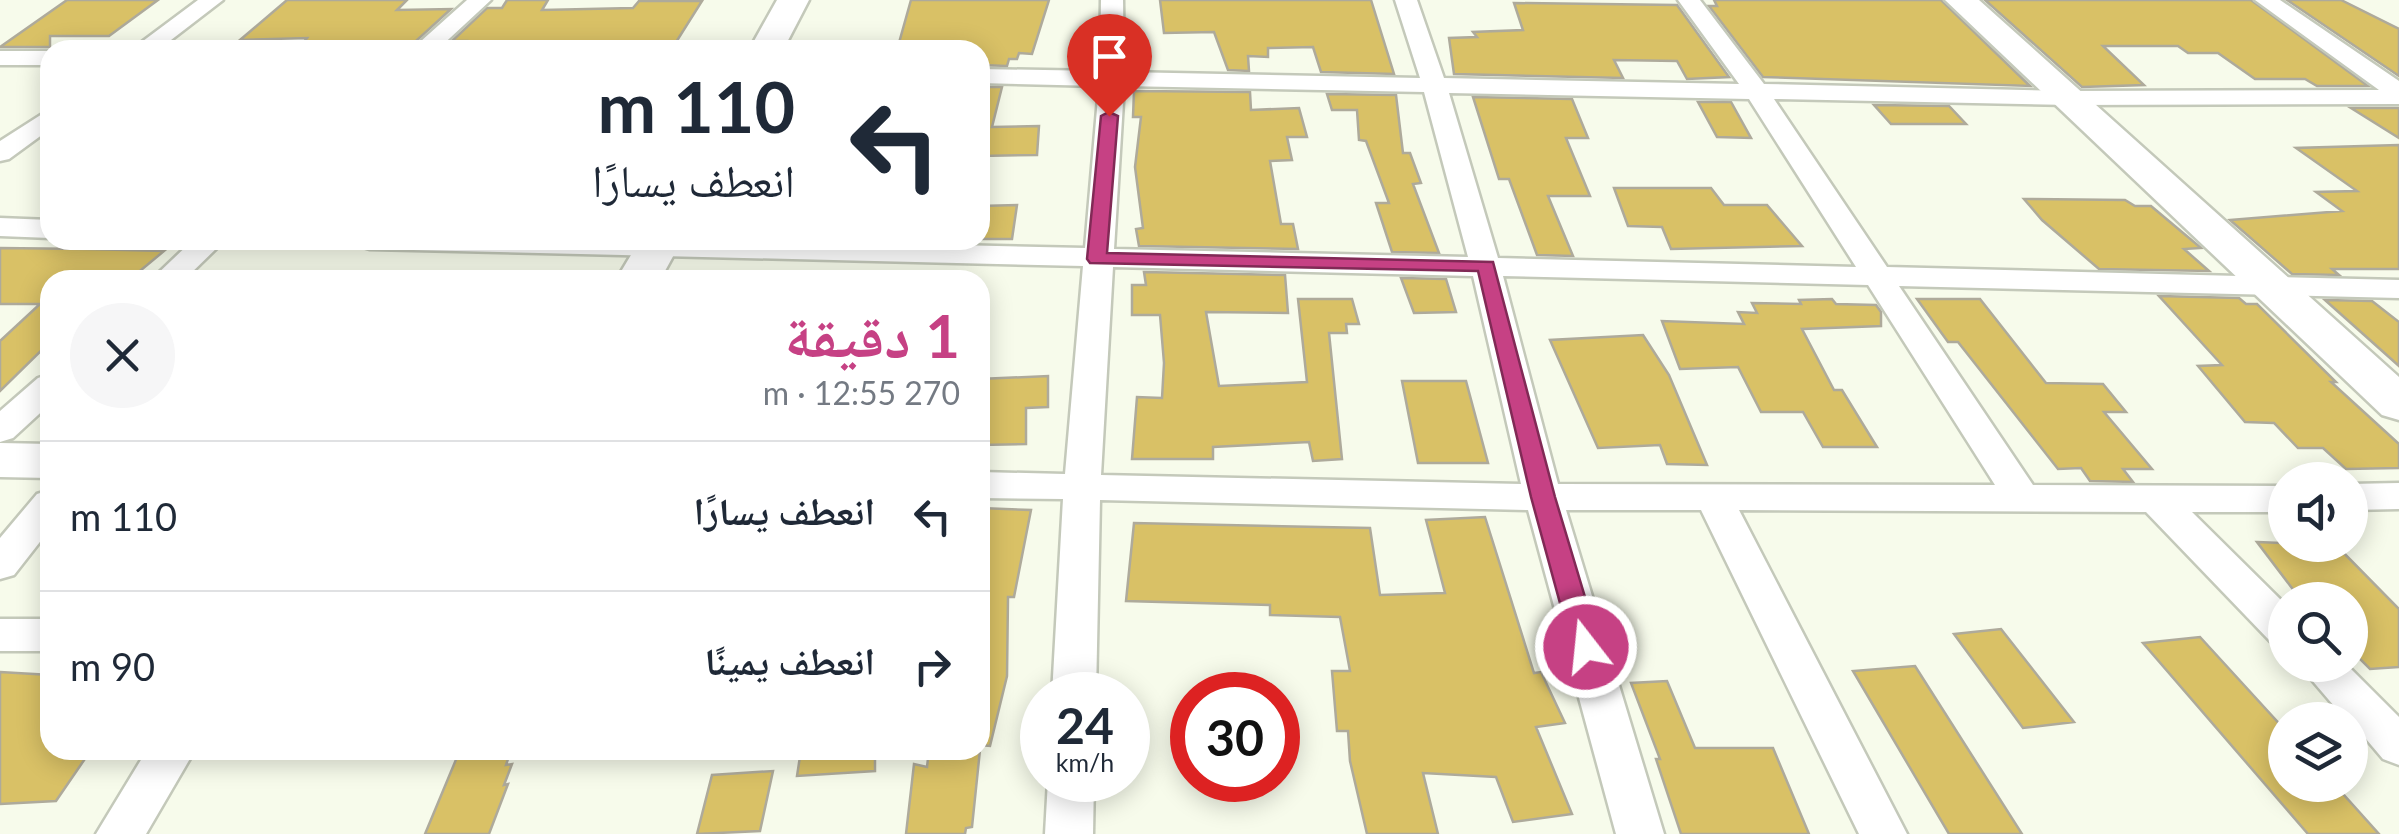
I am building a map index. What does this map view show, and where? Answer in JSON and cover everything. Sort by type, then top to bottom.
[{"type":"street","points":[[157,40],[212,0]]},
{"type":"street","points":[[434,40],[480,0]]},
{"type":"street","points":[[771,40],[793,0]]},
{"type":"street","points":[[1075,672],[1082,488],[1112,81],[1112,0]]},
{"type":"street","points":[[1406,0],[1435,85],[1486,266],[1543,497],[1640,834]]},
{"type":"street","points":[[1689,0],[1757,92],[2022,498]]},
{"type":"street","points":[[1960,0],[2399,404]]},
{"type":"street","points":[[2266,0],[2399,95]]},
{"type":"street","points":[[0,58],[40,58]]},
{"type":"street","points":[[990,76],[2070,98],[2399,95]]},
{"type":"street","points":[[0,153],[40,124]]},
{"type":"street","points":[[0,227],[40,229]]},
{"type":"street","points":[[177,270],[199,250]]},
{"type":"street","points":[[546,250],[652,256],[1097,259],[1874,274],[2399,289]]},
{"type":"street","points":[[0,430],[40,394]]},
{"type":"street","points":[[0,460],[40,462]]},
{"type":"street","points":[[990,485],[1543,497],[2268,499]]},
{"type":"street","points":[[1714,496],[1882,834]]},
{"type":"street","points":[[2368,497],[2399,496]]},
{"type":"street","points":[[2158,501],[2268,613]]},
{"type":"street","points":[[0,566],[40,516]]},
{"type":"street","points":[[0,634],[40,634]]},
{"type":"street","points":[[2337,682],[2399,746]]},
{"type":"street","points":[[120,834],[166,760]]},
{"type":"street","points":[[1070,834],[1071,802]]},
{"type":"building","points":[[67,0],[158,0],[109,36],[50,36],[50,40],[40,40],[40,47],[0,47]]},
{"type":"building","points":[[287,0],[407,0],[397,10],[451,9],[417,40],[240,40]]},
{"type":"building","points":[[507,0],[548,0],[542,10],[633,8],[639,1],[702,1],[677,40],[453,40],[487,8],[502,8]]},
{"type":"building","points":[[911,0],[1049,0],[1032,54],[1019,53],[1017,59],[1009,59],[1007,66],[990,65],[990,40],[900,40]]},
{"type":"building","points":[[1160,0],[1371,0],[1394,74],[1321,72],[1313,47],[1268,48],[1268,57],[1248,56],[1249,71],[1228,70],[1214,32],[1164,33]]},
{"type":"building","points":[[1714,0],[1941,0],[2030,86],[1763,77],[1709,6],[1717,6]]},
{"type":"building","points":[[1985,0],[2251,0],[2368,86],[2317,86],[2305,79],[2255,79],[2218,53],[2188,53],[2178,46],[2103,46],[2144,85],[2082,87]]},
{"type":"building","points":[[2287,0],[2341,0],[2399,29],[2399,76]]},
{"type":"building","points":[[1514,3],[1677,5],[1729,77],[1687,79],[1677,61],[1614,60],[1623,78],[1454,74],[1449,38],[1477,37],[1473,32],[1523,30]]},
{"type":"building","points":[[990,87],[1002,87],[992,127],[1039,126],[1037,155],[990,156]]},
{"type":"building","points":[[1134,91],[1250,92],[1251,110],[1299,108],[1307,137],[1287,137],[1292,160],[1270,161],[1281,224],[1293,224],[1298,249],[1139,246],[1136,229],[1143,228],[1135,167],[1141,117],[1133,117]]},
{"type":"building","points":[[1327,94],[1396,95],[1403,153],[1410,153],[1421,183],[1413,184],[1439,253],[1392,252],[1376,203],[1389,203],[1366,141],[1359,140],[1357,110],[1332,110]]},
{"type":"building","points":[[1473,97],[1572,99],[1588,138],[1566,138],[1590,196],[1548,196],[1573,256],[1537,255],[1509,179],[1499,179]]},
{"type":"building","points":[[1698,102],[1731,102],[1751,138],[1717,137]]},
{"type":"building","points":[[1874,105],[1949,106],[1966,124],[1891,124]]},
{"type":"building","points":[[2351,108],[2399,108],[2399,138]]},
{"type":"building","points":[[2399,145],[2399,269],[2332,269],[2339,275],[2292,274],[2230,220],[2342,211],[2316,192],[2357,191],[2296,148]]},
{"type":"building","points":[[1614,188],[1711,188],[1724,205],[1767,205],[1802,246],[1671,249],[1662,227],[1628,226]]},
{"type":"building","points":[[2024,199],[2125,200],[2135,206],[2151,206],[2201,248],[2184,249],[2209,271],[2099,269],[2042,220]]},
{"type":"building","points":[[1017,205],[1012,239],[990,239],[990,206]]},
{"type":"building","points":[[0,248],[164,251],[141,270],[40,270],[40,304],[0,304]]},
{"type":"building","points":[[1144,272],[1285,275],[1288,313],[1206,312],[1219,386],[1307,382],[1298,299],[1352,299],[1359,324],[1346,324],[1347,333],[1329,333],[1342,459],[1313,461],[1309,442],[1213,447],[1213,459],[1132,459],[1137,397],[1162,398],[1160,315],[1132,315],[1132,285],[1146,285]]},
{"type":"building","points":[[1401,278],[1446,279],[1456,312],[1414,313]]},
{"type":"building","points":[[2159,296],[2239,298],[2246,304],[2257,304],[2336,382],[2331,382],[2399,444],[2399,468],[2368,469],[2368,462],[2338,462],[2323,448],[2298,448],[2274,423],[2245,422],[2198,366],[2222,365]]},
{"type":"building","points":[[1832,299],[1836,304],[1876,305],[1881,312],[1881,326],[1802,329],[1834,390],[1842,390],[1877,447],[1823,447],[1803,412],[1761,412],[1738,367],[1680,369],[1662,321],[1744,324],[1738,312],[1757,313],[1752,303],[1801,304],[1799,300]]},
{"type":"building","points":[[1917,299],[1980,299],[2046,383],[2103,384],[2126,412],[2104,412],[2152,469],[2123,469],[2133,482],[2090,481],[2081,468],[2058,469],[1958,342],[1948,342]]},
{"type":"building","points":[[2325,300],[2372,301],[2399,322],[2399,366]]},
{"type":"building","points":[[40,304],[40,352],[0,391],[0,341]]},
{"type":"building","points":[[1643,335],[1669,375],[1707,465],[1667,464],[1660,445],[1598,448],[1550,340]]},
{"type":"building","points":[[1048,376],[1048,407],[1026,408],[1026,444],[990,445],[990,379]]},
{"type":"building","points":[[1402,381],[1466,381],[1488,463],[1418,463]]},
{"type":"building","points":[[990,508],[1031,510],[1014,597],[1008,597],[1007,676],[990,746]]},
{"type":"building","points":[[1485,517],[1534,673],[1541,672],[1565,723],[1536,727],[1572,814],[1513,822],[1496,777],[1423,773],[1438,834],[1367,834],[1350,761],[1348,731],[1337,731],[1332,671],[1350,671],[1340,617],[1270,615],[1270,605],[1126,601],[1134,523],[1370,528],[1380,595],[1445,593],[1426,520]]},
{"type":"building","points":[[2257,542],[2268,542],[2268,556]]},
{"type":"building","points":[[2272,562],[2353,562],[2399,609],[2399,667],[2368,667],[2368,582],[2287,582]]},
{"type":"building","points":[[2001,629],[2074,722],[2023,728],[1954,634]]},
{"type":"building","points":[[2200,637],[2268,711],[2268,788],[2143,643]]},
{"type":"building","points":[[1915,666],[2022,834],[1949,834],[1853,671]]},
{"type":"building","points":[[0,672],[40,674],[40,760],[84,760],[56,801],[0,804]]},
{"type":"building","points":[[1667,681],[1695,748],[1773,748],[1809,834],[1681,834],[1656,759],[1660,759],[1631,683]]},
{"type":"building","points":[[456,760],[508,760],[506,765],[512,764],[489,834],[425,834]]},
{"type":"building","points":[[799,760],[875,760],[875,771],[797,776]]},
{"type":"building","points":[[928,760],[979,760],[972,827],[966,828],[965,834],[906,834],[914,764],[927,767]]},
{"type":"building","points":[[773,771],[760,831],[697,834],[712,775]]},
{"type":"building","points":[[2280,802],[2350,802],[2379,834],[2308,834]]},
{"type":"route","points":[[1109,116],[1097,259],[1486,266],[1543,497],[1586,647]]}]
